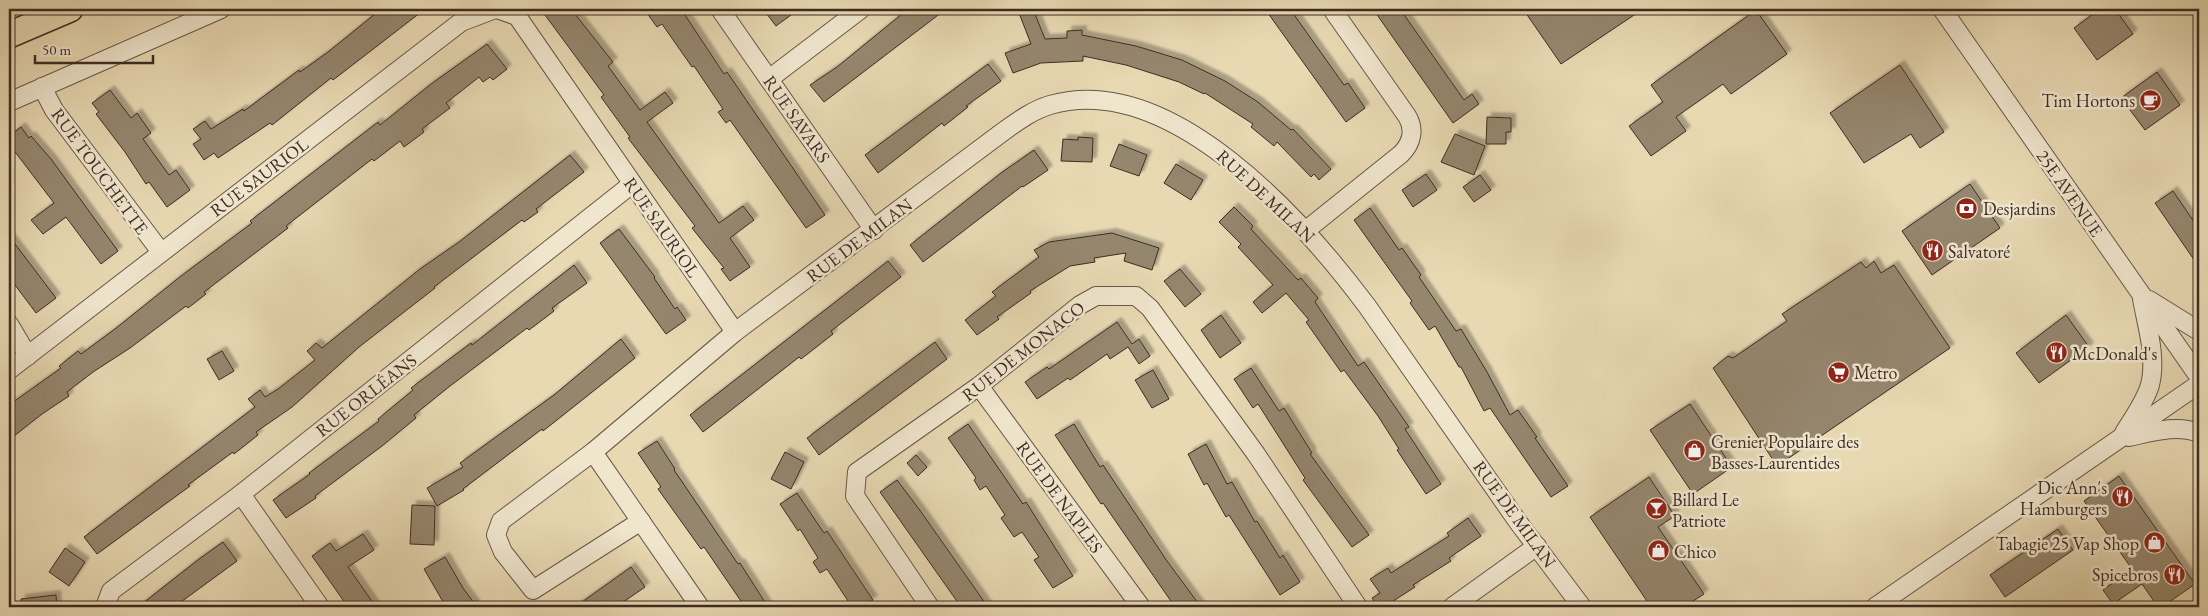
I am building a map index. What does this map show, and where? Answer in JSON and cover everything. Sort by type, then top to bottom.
[{"type":"highway","points":[[9,35],[70,9]]},
{"type":"street","points":[[9,102],[221,9]]},
{"type":"street","name":"RUE SAURIOL","points":[[9,370],[461,22],[496,9],[517,16],[735,332]]},
{"type":"street","name":"RUE SAVARS","points":[[720,9],[874,230]]},
{"type":"street","points":[[770,79],[861,9]]},
{"type":"street","points":[[1305,230],[1401,154],[1408,147],[1412,134],[1411,124],[1407,116],[1332,9]]},
{"type":"street","name":"25E AVENUE","points":[[1942,9],[2199,377]]},
{"type":"street","name":"RUE TOUCHETTE","points":[[42,88],[54,110],[161,252]]},
{"type":"street","name":"RUE DE MILAN","points":[[641,521],[533,590],[503,552],[496,535],[501,521],[593,452],[735,332],[874,230],[1018,120],[1050,105],[1084,101],[1111,103],[1138,110],[1171,123],[1198,138],[1246,173],[1305,230],[1368,306],[1582,607]]},
{"type":"street","name":"RUE ORLÉANS","points":[[105,607],[111,591],[241,494],[632,184]]},
{"type":"street","name":"RUE DE MONACO","points":[[930,607],[855,496],[858,472],[979,386],[1080,305],[1096,296],[1136,296],[1150,308],[1250,447],[1358,607]]},
{"type":"street","points":[[2142,296],[2199,331]]},
{"type":"street","points":[[2121,438],[2144,398],[2152,374],[2152,358],[2142,296]]},
{"type":"street","points":[[9,324],[28,356]]},
{"type":"street","points":[[1875,607],[2199,384]]},
{"type":"street","name":"RUE DE NAPLES","points":[[979,386],[1141,607]]},
{"type":"street","points":[[2121,438],[2171,428],[2191,430],[2199,433]]},
{"type":"street","points":[[593,452],[700,607]]},
{"type":"street","points":[[241,494],[320,607]]},
{"type":"street","points":[[1452,607],[1537,546]]},
{"type":"building","points":[[381,9],[425,9],[333,80],[331,78],[272,125],[270,123],[218,158],[214,153],[204,160],[193,144],[201,139],[193,129],[205,121],[211,129],[243,109],[244,111],[299,70],[300,72],[328,52]]},
{"type":"building","points":[[553,9],[571,9],[613,62],[608,66],[640,110],[665,92],[673,103],[647,122],[719,223],[743,206],[754,220],[730,238],[750,267],[730,281],[721,269],[724,268],[692,228],[695,226],[628,138],[630,137],[601,97],[604,95],[545,15]]},
{"type":"building","points":[[644,9],[681,9],[724,74],[727,72],[825,215],[806,228],[730,120],[726,123],[718,112],[723,109],[694,66],[692,67],[662,24],[657,27]]},
{"type":"building","points":[[763,9],[799,9],[776,26]]},
{"type":"building","points":[[908,9],[946,9],[824,102],[810,85],[837,67]]},
{"type":"building","points":[[1033,9],[1045,39],[1067,38],[1067,31],[1082,30],[1082,35],[1136,46],[1182,60],[1225,81],[1258,102],[1291,130],[1293,129],[1331,169],[1319,180],[1314,174],[1311,177],[1277,142],[1274,146],[1251,127],[1253,124],[1205,93],[1179,82],[1126,65],[1083,56],[1083,61],[1041,63],[1013,73],[1005,53],[1031,44],[1019,13]]},
{"type":"building","points":[[1265,9],[1290,9],[1344,85],[1348,83],[1365,108],[1346,122]]},
{"type":"building","points":[[1373,9],[1400,9],[1464,100],[1472,94],[1479,104],[1453,123]]},
{"type":"building","points":[[1523,9],[1643,9],[1561,64]]},
{"type":"building","points":[[2100,9],[2115,9],[2133,34],[2097,60],[2074,28]]},
{"type":"building","points":[[1756,10],[1787,54],[1731,94],[1723,84],[1676,117],[1686,131],[1651,156],[1629,126],[1663,102],[1651,85]]},
{"type":"building","points":[[487,44],[507,69],[493,80],[490,77],[483,82],[479,77],[446,103],[450,108],[422,129],[424,132],[404,147],[400,141],[374,161],[372,159],[286,226],[288,228],[204,292],[206,294],[188,308],[186,306],[130,348],[93,372],[67,392],[69,396],[9,440],[9,405],[61,368],[59,366],[78,351],[81,354],[115,329],[378,122],[380,125],[431,84]]},
{"type":"building","points":[[988,64],[1001,81],[966,106],[968,107],[944,126],[942,123],[878,173],[865,155]]},
{"type":"building","points":[[1900,65],[1944,132],[1920,148],[1911,134],[1864,163],[1830,113]]},
{"type":"building","points":[[2157,72],[2180,105],[2145,130],[2121,98]]},
{"type":"building","points":[[110,90],[131,118],[137,113],[151,133],[143,139],[169,175],[176,170],[190,190],[167,207],[149,182],[146,184],[125,152],[96,114],[99,112],[92,103]]},
{"type":"building","points":[[1487,117],[1511,118],[1511,132],[1506,132],[1506,144],[1486,144]]},
{"type":"building","points":[[21,127],[29,138],[31,136],[51,159],[118,251],[101,264],[66,217],[43,234],[31,220],[54,203],[9,144],[9,136]]},
{"type":"building","points":[[1455,134],[1485,146],[1474,175],[1441,162]]},
{"type":"building","points":[[1078,137],[1093,138],[1092,162],[1061,161],[1063,139],[1078,140]]},
{"type":"building","points":[[1119,144],[1147,155],[1139,176],[1110,166]]},
{"type":"building","points":[[1034,150],[1048,170],[1022,186],[923,262],[910,245],[1001,173]]},
{"type":"building","points":[[570,155],[584,172],[536,209],[538,212],[524,222],[522,220],[434,287],[359,347],[292,407],[256,432],[258,435],[234,454],[233,452],[97,554],[84,537],[255,407],[248,399],[260,390],[265,397],[315,360],[307,351],[316,343],[322,348],[420,269],[459,242]]},
{"type":"building","points":[[1176,164],[1203,180],[1191,200],[1164,183]]},
{"type":"building","points":[[1426,174],[1437,190],[1413,207],[1402,190]]},
{"type":"building","points":[[1480,175],[1491,190],[1474,202],[1463,187]]},
{"type":"building","points":[[1970,184],[2000,228],[1932,275],[1902,231]]},
{"type":"building","points":[[2173,191],[2199,229],[2199,267],[2155,203]]},
{"type":"building","points":[[1234,207],[1253,226],[1251,229],[1298,280],[1301,278],[1318,298],[1315,302],[1358,366],[1364,362],[1409,427],[1405,429],[1441,484],[1426,494],[1397,450],[1399,449],[1378,416],[1344,370],[1341,372],[1306,322],[1309,320],[1286,293],[1262,313],[1253,302],[1273,285],[1238,247],[1241,244],[1219,222]]},
{"type":"building","points":[[1370,208],[1399,250],[1402,248],[1421,275],[1419,277],[1456,331],[1461,329],[1510,415],[1518,410],[1568,486],[1551,497],[1490,408],[1484,411],[1461,367],[1459,367],[1435,326],[1429,330],[1410,303],[1412,301],[1354,220]]},
{"type":"building","points":[[619,229],[655,277],[675,309],[677,307],[686,320],[666,334],[600,243]]},
{"type":"building","points":[[1112,233],[1159,248],[1152,270],[1124,261],[1126,253],[1094,258],[1095,262],[1070,266],[1030,291],[1031,293],[997,317],[999,319],[977,335],[965,320],[996,296],[992,292],[1039,257],[1034,250],[1049,242]]},
{"type":"building","points":[[9,236],[56,298],[36,313],[9,277]]},
{"type":"building","points":[[888,261],[901,277],[831,331],[833,334],[801,359],[799,357],[703,432],[690,415]]},
{"type":"building","points":[[1874,261],[1881,273],[1894,265],[1950,348],[1777,466],[1713,368],[1728,356],[1733,358],[1787,321],[1782,314],[1861,262],[1866,268]]},
{"type":"building","points":[[574,265],[587,283],[552,308],[554,311],[529,330],[527,328],[450,386],[414,415],[416,418],[382,446],[315,496],[316,498],[286,518],[273,500],[379,421],[378,419],[413,390],[411,388],[471,343],[472,345]]},
{"type":"building","points":[[1180,269],[1201,294],[1185,307],[1164,281]]},
{"type":"building","points":[[1221,315],[1241,343],[1220,358],[1201,330]]},
{"type":"building","points":[[2066,315],[2089,347],[2039,383],[2016,353]]},
{"type":"building","points":[[1117,322],[1132,344],[1139,339],[1150,356],[1139,364],[1128,347],[1110,359],[1107,354],[1070,380],[1068,378],[1037,399],[1025,382],[1047,367],[1049,369]]},
{"type":"building","points":[[621,339],[635,358],[543,431],[542,429],[464,490],[437,506],[427,488],[463,467],[460,463],[554,395]]},
{"type":"building","points":[[935,342],[947,359],[819,455],[807,438]]},
{"type":"building","points":[[222,351],[234,371],[219,380],[207,359]]},
{"type":"building","points":[[1251,368],[1279,411],[1284,408],[1312,453],[1310,454],[1369,535],[1352,547],[1303,480],[1305,478],[1258,404],[1253,408],[1234,379]]},
{"type":"building","points":[[1153,370],[1169,399],[1152,408],[1135,380]]},
{"type":"building","points":[[1690,404],[1732,467],[1693,494],[1650,430]]},
{"type":"building","points":[[968,424],[1023,504],[1026,502],[1073,576],[1053,588],[1034,560],[1039,557],[1022,532],[1014,537],[1001,518],[1005,515],[986,486],[980,490],[974,480],[976,478],[948,438]]},
{"type":"building","points":[[1074,424],[1100,467],[1103,465],[1167,561],[1201,607],[1175,607],[1103,503],[1101,504],[1055,435]]},
{"type":"building","points":[[657,441],[674,470],[738,564],[740,563],[768,607],[745,607],[704,547],[701,549],[658,489],[661,487],[638,453]]},
{"type":"building","points":[[1206,444],[1227,484],[1232,482],[1255,522],[1257,521],[1280,558],[1283,555],[1300,582],[1280,595],[1229,515],[1226,517],[1207,483],[1204,485],[1188,454]]},
{"type":"building","points":[[785,452],[804,462],[791,489],[771,479]]},
{"type":"building","points":[[916,455],[927,467],[918,476],[907,463]]},
{"type":"building","points":[[2119,476],[2195,584],[2162,607],[2158,607],[2142,584],[2113,604],[2103,590],[2132,569],[2084,501]]},
{"type":"building","points":[[1649,477],[1675,516],[1658,527],[1704,594],[1684,607],[1651,607],[1590,517]]},
{"type":"building","points":[[897,480],[988,607],[961,607],[880,492]]},
{"type":"building","points":[[797,493],[824,533],[827,531],[873,600],[861,607],[852,607],[827,569],[820,573],[813,562],[818,558],[800,529],[798,531],[780,504]]},
{"type":"building","points":[[412,505],[435,506],[434,545],[410,544]]},
{"type":"building","points":[[1468,518],[1481,536],[1449,558],[1451,561],[1413,585],[1415,587],[1384,607],[1378,607],[1372,598],[1380,593],[1370,579],[1388,568],[1391,573],[1449,536],[1447,533]]},
{"type":"building","points":[[2058,529],[2073,550],[2005,597],[1990,575]]},
{"type":"building","points":[[363,534],[374,550],[348,567],[376,607],[348,607],[312,556],[330,543],[336,551]]},
{"type":"building","points":[[223,542],[237,561],[174,607],[138,607],[199,559]]},
{"type":"building","points":[[65,548],[85,562],[69,586],[49,572]]},
{"type":"building","points":[[445,557],[463,588],[477,607],[446,607],[424,569]]},
{"type":"building","points":[[631,567],[645,587],[616,607],[575,607]]},
{"type":"building","points":[[56,595],[57,607],[21,607],[21,599]]},
{"type":"place","name":"Tim Hortons","points":[[2151,100]]},
{"type":"place","name":"Desjardins","points":[[1967,208]]},
{"type":"place","name":"Salvatoré","points":[[1932,251]]},
{"type":"place","name":"McDonald's","points":[[2056,353]]},
{"type":"place","name":"Metro","points":[[1838,372]]},
{"type":"place","name":"Grenier Populaire des Basses-Laurentides","points":[[1695,451]]},
{"type":"place","name":"Dic Ann's Hamburgers","points":[[2123,497]]},
{"type":"place","name":"Billard Le Patriote","points":[[1656,509]]},
{"type":"place","name":"Tabagie 25 Vap Shop","points":[[2155,543]]},
{"type":"place","name":"Chico","points":[[1658,551]]},
{"type":"place","name":"Spicebros","points":[[2174,574]]}]
